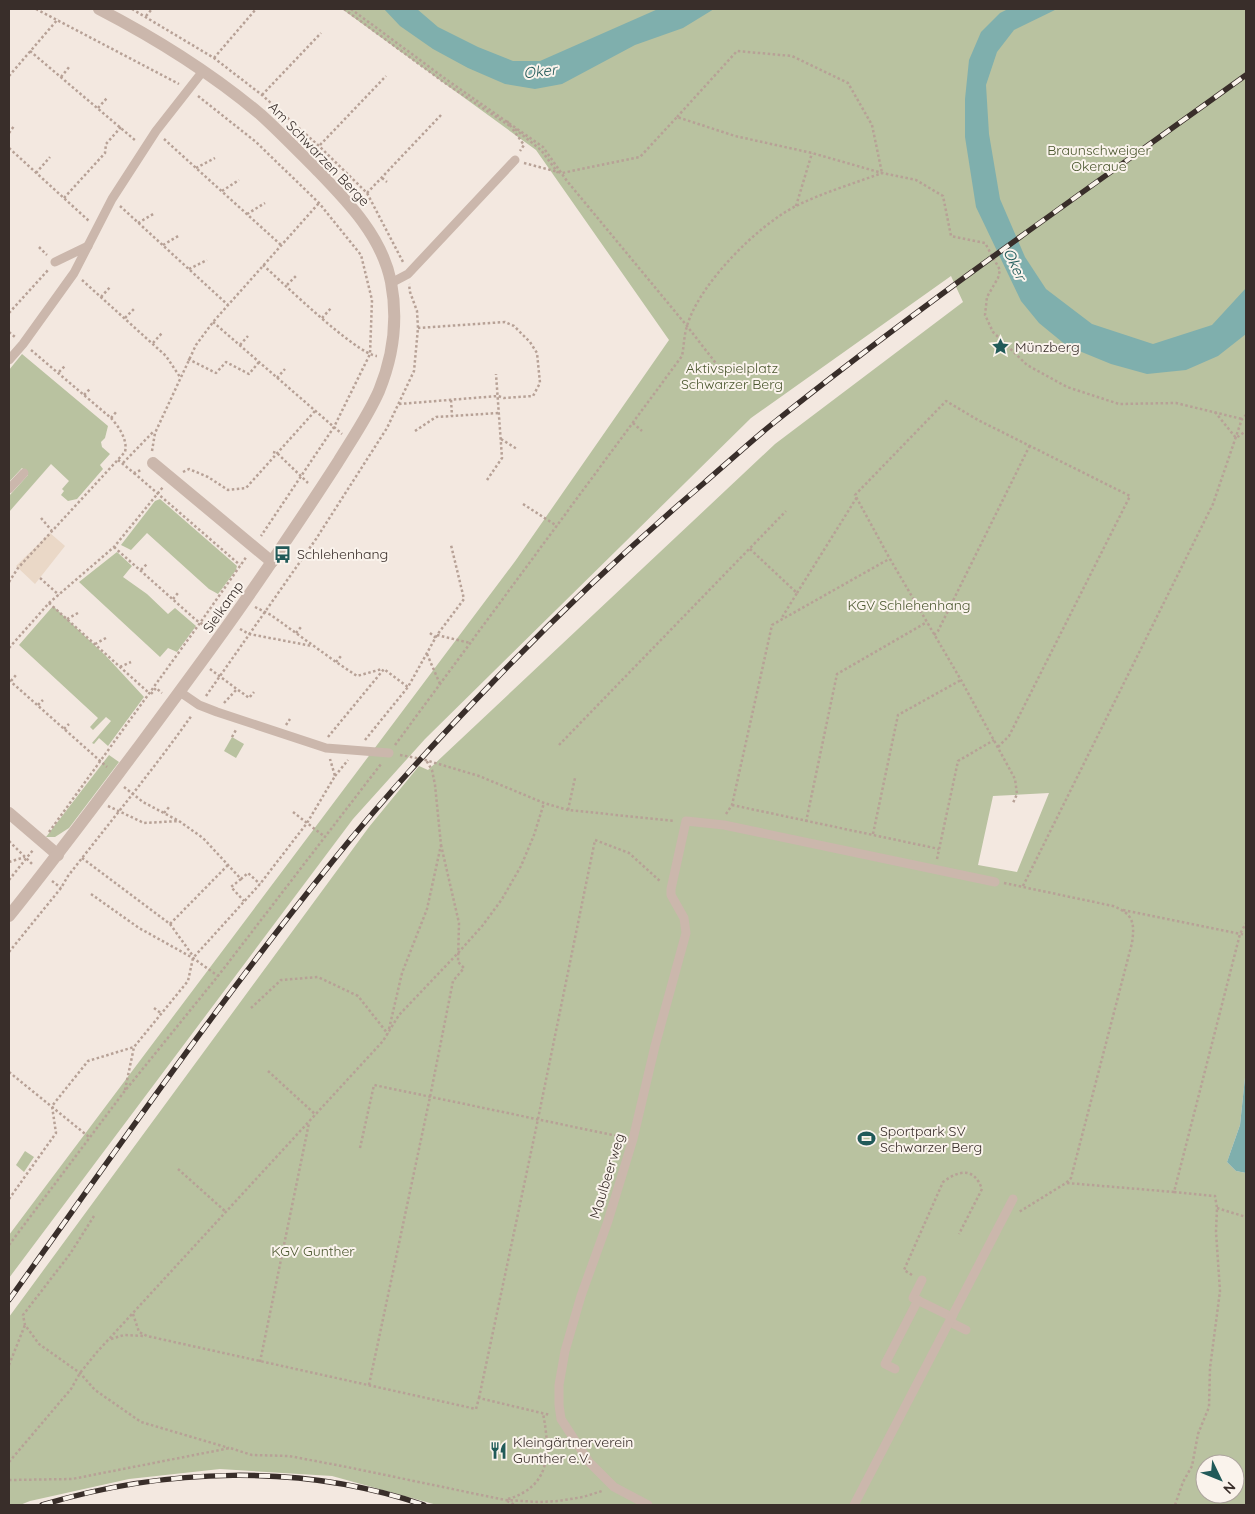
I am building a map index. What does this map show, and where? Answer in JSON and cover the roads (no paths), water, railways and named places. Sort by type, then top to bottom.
[{"type":"street","name":"Am Schwarzen Berge","points":[[98,9],[132,26],[203,72],[262,116],[304,157],[367,226],[380,250],[391,283]]},
{"type":"street","name":"Sielkamp","points":[[9,916],[58,855],[230,624],[352,439],[378,392],[390,357],[394,334],[391,283]]},
{"type":"street","points":[[153,463],[272,562]]},
{"type":"street","points":[[9,813],[58,855]]},
{"type":"lane","points":[[9,360],[23,344],[74,273],[112,199],[156,131],[203,72]]},
{"type":"lane","points":[[391,283],[408,274],[515,160]]},
{"type":"lane","points":[[55,262],[88,246]]},
{"type":"lane","points":[[9,490],[24,473]]},
{"type":"lane","points":[[180,692],[200,705],[217,712],[326,748],[356,752],[389,753]]},
{"type":"lane","name":"Maulbeerweg","points":[[648,1505],[614,1487],[590,1462],[561,1419],[559,1385],[565,1351],[581,1296],[608,1221],[633,1139],[655,1046],[686,933],[684,918],[671,895],[671,889],[686,821],[724,825],[995,882]]},
{"type":"lane","points":[[854,1505],[1013,1199]]},
{"type":"lane","points":[[922,1280],[913,1298],[966,1330]]},
{"type":"lane","points":[[896,1369],[885,1364],[918,1300]]},
{"type":"water","name":"Oker","points":[[384,9],[417,9],[438,27],[478,47],[513,61],[540,61],[658,9],[714,9],[683,28],[635,45],[562,84],[535,89],[505,84],[468,68],[433,49],[400,26]]},
{"type":"water","name":"Oker","points":[[1008,9],[1057,9],[1014,30],[997,52],[986,85],[989,134],[1000,199],[1025,257],[1046,289],[1092,324],[1153,344],[1212,325],[1246,288],[1246,334],[1218,356],[1186,370],[1147,374],[1111,364],[1067,346],[1039,323],[1021,301],[976,207],[965,137],[965,99],[969,60],[981,32],[1000,13]]},
{"type":"water","points":[[1246,1068],[1246,1173],[1236,1171],[1227,1162],[1240,1125]]},
{"type":"railway","points":[[9,1300],[205,1027],[328,867],[387,796],[543,631],[649,531],[771,425],[829,379],[1066,204],[1246,75]]},
{"type":"railway","points":[[42,1505],[136,1483],[233,1475],[282,1477],[330,1482],[378,1491],[424,1505]]},
{"type":"place","name":"Münzberg","points":[[1001,347]]},
{"type":"place","name":"Schlehenhang","points":[[283,554]]},
{"type":"place","name":"Sportpark SV Schwarzer Berg","points":[[866,1139]]},
{"type":"place","name":"Kleingärtnerverein Gunther e.V.","points":[[499,1450]]},
{"type":"park label","name":"Braunschweiger Okeraue","points":[[1099,158]]},
{"type":"park label","name":"Aktivspielplatz Schwarzer Berg","points":[[732,376]]},
{"type":"park label","name":"KGV Schlehenhang","points":[[909,605]]},
{"type":"park label","name":"KGV Gunther","points":[[313,1251]]}]
